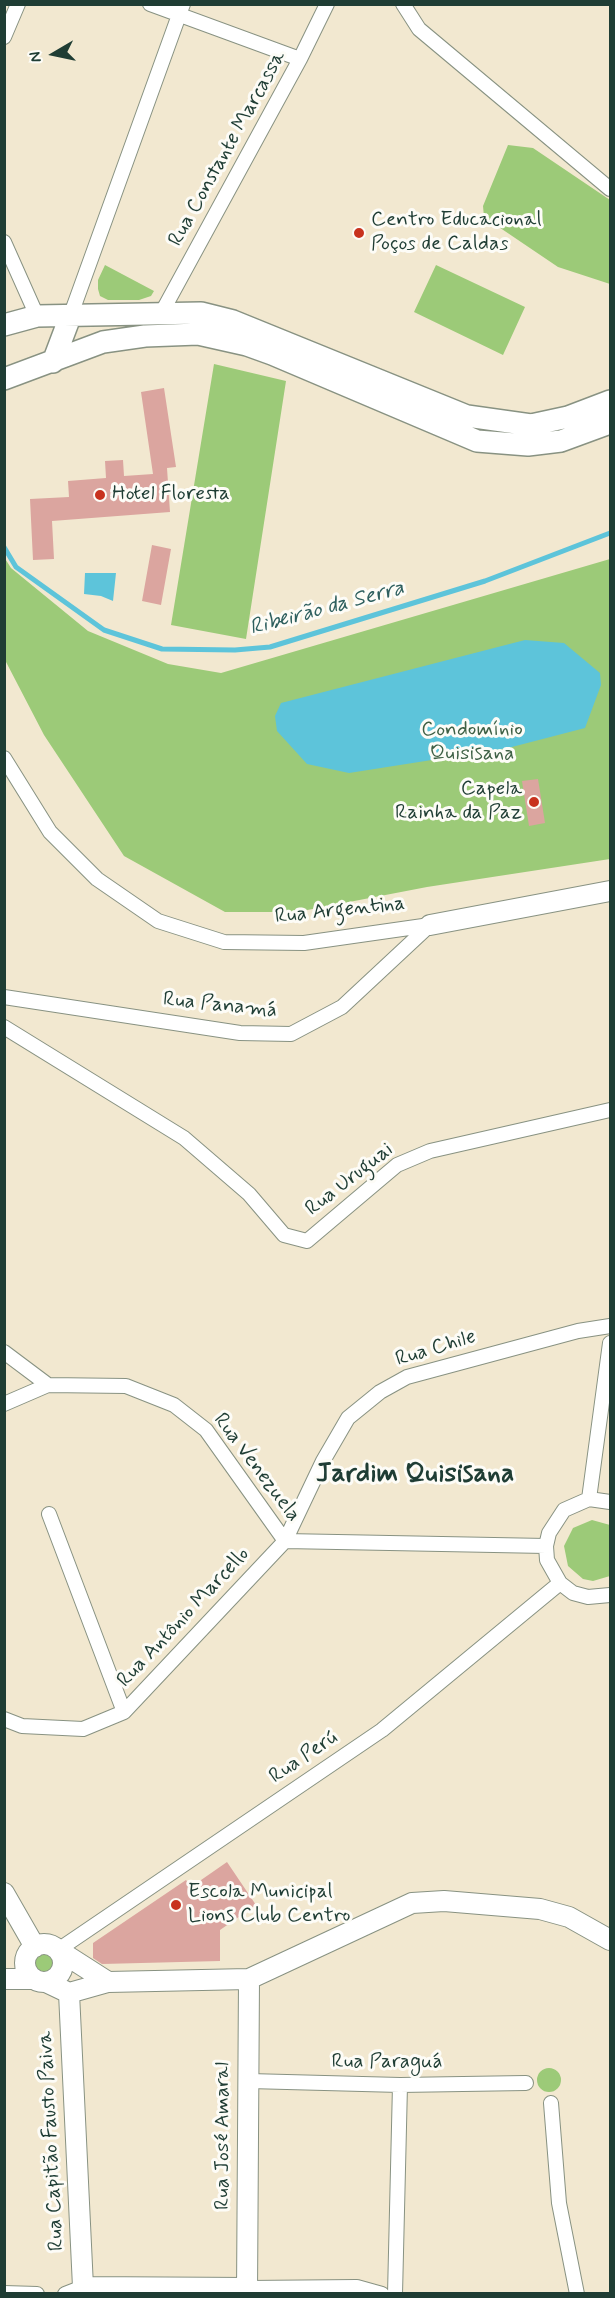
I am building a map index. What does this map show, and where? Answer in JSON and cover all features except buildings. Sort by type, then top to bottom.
[{"type":"main road","points":[[4,326],[37,316],[201,313],[233,321],[467,416],[531,425],[568,417],[610,401]]},
{"type":"main road","points":[[53,362],[70,317]]},
{"type":"main road","points":[[4,379],[103,342],[144,336],[198,334],[247,345],[272,354],[477,441],[528,445],[561,441],[610,423]]},
{"type":"street","points":[[4,37],[18,4]]},
{"type":"street","points":[[150,4],[181,10],[300,60]]},
{"type":"street","name":"Rua Constante Marcassa","points":[[162,312],[300,60],[327,4]]},
{"type":"street","points":[[403,4],[419,29],[610,189]]},
{"type":"street","points":[[70,317],[181,10]]},
{"type":"street","points":[[4,242],[37,316]]},
{"type":"street","name":"Rua Argentina","points":[[4,758],[50,832],[97,879],[158,921],[224,942],[304,943],[430,925],[610,891]]},
{"type":"street","name":"Rua Panamá","points":[[4,997],[240,1033],[291,1034],[342,1007],[430,925]]},
{"type":"street","name":"Rua Uruguai","points":[[4,1027],[184,1138],[249,1194],[284,1235],[307,1241],[397,1164],[430,1151],[610,1110]]},
{"type":"street","name":"Rua Chile","points":[[285,1541],[348,1418],[380,1392],[407,1377],[578,1330],[610,1326]]},
{"type":"street","points":[[589,1499],[610,1343]]},
{"type":"street","points":[[4,1352],[48,1385],[4,1404]]},
{"type":"street","name":"Rua Venezuela","points":[[48,1385],[126,1386],[174,1405],[206,1430],[285,1541],[546,1546]]},
{"type":"street","points":[[610,1502],[589,1499],[564,1510],[555,1520],[546,1546],[547,1560],[560,1583],[573,1593],[588,1598],[610,1595]]},
{"type":"street","points":[[49,1514],[124,1712]]},
{"type":"street","name":"Rua Antônio Marcello","points":[[4,1719],[22,1726],[83,1729],[124,1712],[285,1541]]},
{"type":"street","name":"Rua Perú","points":[[58,1950],[382,1730],[560,1583]]},
{"type":"street","points":[[4,1893],[35,1947]]},
{"type":"street","points":[[108,1982],[47,1944],[35,1947],[26,1960],[27,1971],[40,1981],[69,1992],[108,1982],[249,1979],[412,1903],[444,1901],[540,1910],[569,1917],[610,1940]]},
{"type":"street","points":[[4,1979],[40,1981],[61,1973],[63,1961],[58,1950]]},
{"type":"street","name":"Rua José Amaral","points":[[247,2290],[249,1979]]},
{"type":"street","name":"Rua Capitão Fausto Paiva","points":[[69,1992],[74,2290]]},
{"type":"street","name":"Rua Paraguá","points":[[249,2081],[400,2085],[526,2083]]},
{"type":"street","points":[[395,2294],[400,2085]]},
{"type":"street","points":[[551,2103],[559,2203],[577,2294]]},
{"type":"street","points":[[74,2290],[247,2290],[357,2287],[382,2294]]},
{"type":"street","points":[[4,2293],[37,2294]]},
{"type":"green space","points":[[508,145],[533,148],[610,200],[610,284],[558,267],[484,217],[483,206]]},
{"type":"green space","points":[[105,265],[154,291],[151,296],[139,300],[108,300],[100,296],[98,280]]},
{"type":"green space","points":[[436,265],[525,307],[503,355],[414,312]]},
{"type":"green space","points":[[214,364],[286,381],[246,639],[171,625]]},
{"type":"green space","name":"Condomínio Quisisana","points":[[4,557],[11,568],[88,631],[168,664],[221,673],[610,559],[610,859],[427,887],[297,912],[225,912],[124,856],[44,735],[5,660]]},
{"type":"green space","points":[[592,1520],[610,1525],[610,1576],[593,1581],[583,1579],[568,1566],[564,1546],[573,1528]]},
{"type":"green space","points":[[44,1951],[53,1954],[56,1963],[53,1972],[44,1975],[35,1972],[32,1963],[35,1954]]},
{"type":"green space","points":[[544,2068],[554,2068],[561,2075],[561,2085],[554,2092],[544,2092],[537,2085],[537,2075]]},
{"type":"water","points":[[85,573],[116,573],[113,601],[101,596],[84,594]]},
{"type":"water","points":[[525,640],[564,643],[600,673],[601,685],[585,728],[508,748],[349,773],[307,764],[277,731],[275,716],[281,703]]},
{"type":"waterway","name":"Ribeirão da Serra","points":[[4,547],[16,567],[104,630],[162,649],[235,650],[270,647],[485,581],[610,533]]},
{"type":"place","name":"Centro Educacional Poços de Caldas","points":[[359,233]]},
{"type":"place","name":"Hotel Floresta","points":[[100,495]]},
{"type":"place","name":"Capela Rainha da Paz","points":[[534,802]]},
{"type":"place","name":"Escola Municipal Lions Club Centro","points":[[176,1905]]},
{"type":"district","name":"Jardim Quisisana","points":[[415,1475]]}]
